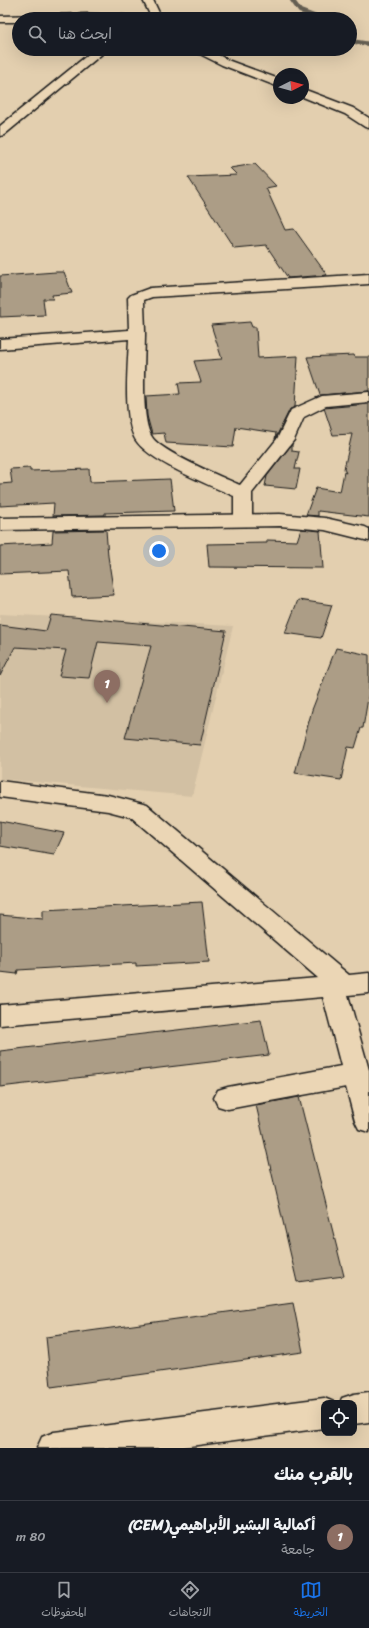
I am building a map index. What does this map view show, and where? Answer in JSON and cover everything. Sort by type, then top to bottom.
[{"type":"street","points":[[75,6],[76,12]]},
{"type":"street","points":[[0,19],[12,19]]},
{"type":"street","points":[[0,132],[93,56]]},
{"type":"street","points":[[213,56],[273,82]]},
{"type":"street","points":[[309,95],[349,111],[369,124]]},
{"type":"street","points":[[244,494],[160,453],[143,438],[137,412],[136,298],[146,294],[369,279]]},
{"type":"street","points":[[0,344],[137,334]]},
{"type":"street","points":[[243,520],[244,494],[285,440],[297,414],[322,401],[369,397]]},
{"type":"street","points":[[0,524],[243,520],[303,521],[357,531],[369,535]]},
{"type":"street","points":[[0,789],[108,803],[139,811],[349,984],[357,1074],[369,1121]]},
{"type":"street","points":[[0,1015],[349,984]]},
{"type":"street","points":[[228,1098],[357,1074]]},
{"type":"street","points":[[357,1409],[369,1407]]},
{"type":"street","points":[[54,1448],[321,1413]]},
{"type":"shaded area","points":[[0,614],[233,626],[192,796],[0,779]]},
{"type":"building","points":[[255,164],[276,186],[266,188],[285,230],[294,229],[327,275],[288,278],[266,245],[234,248],[188,177],[237,175],[230,168]]},
{"type":"building","points":[[64,272],[72,293],[52,295],[53,299],[43,299],[45,315],[0,317],[0,276]]},
{"type":"building","points":[[250,322],[252,327],[256,327],[258,358],[298,356],[295,407],[290,409],[275,439],[276,433],[236,427],[233,447],[166,443],[164,433],[152,434],[147,416],[146,396],[180,394],[178,383],[201,382],[194,361],[222,359],[211,325]]},
{"type":"building","points":[[354,355],[355,357],[369,357],[369,391],[320,395],[307,357]]},
{"type":"building","points":[[369,404],[369,517],[318,511],[318,516],[306,515],[316,488],[340,492],[344,472],[346,473],[344,469],[352,434],[333,435],[324,408]]},
{"type":"building","points":[[292,444],[292,451],[299,452],[295,469],[300,469],[296,489],[265,486],[267,476]]},
{"type":"building","points":[[30,468],[30,471],[89,469],[90,482],[170,479],[174,511],[53,516],[54,503],[0,506],[0,484],[12,483],[10,469]]},
{"type":"building","points":[[301,529],[320,531],[323,568],[209,567],[207,544],[267,543],[267,540],[297,541]]},
{"type":"building","points":[[106,530],[114,595],[72,597],[69,571],[0,574],[0,546],[52,543],[53,531]]},
{"type":"building","points":[[298,600],[332,605],[321,638],[285,633]]},
{"type":"building","points":[[51,615],[226,631],[200,745],[125,738],[151,646],[98,642],[89,678],[59,676],[66,650],[15,647],[0,676],[0,625],[46,631]]},
{"type":"building","points":[[336,648],[369,655],[369,692],[363,728],[361,728],[355,748],[348,747],[341,780],[295,773],[312,710]]},
{"type":"building","points":[[0,821],[64,833],[54,855],[0,846]]},
{"type":"building","points":[[202,902],[209,962],[136,966],[136,963],[18,970],[17,974],[0,972],[0,915],[43,919],[43,910]]},
{"type":"building","points":[[261,1020],[269,1055],[0,1087],[0,1051]]},
{"type":"building","points":[[299,1097],[344,1276],[297,1282],[256,1105]]},
{"type":"building","points":[[293,1303],[303,1352],[51,1387],[46,1337]]},
{"type":"waterway","points":[[292,0],[300,11],[303,12]]},
{"type":"waterway","points":[[357,42],[369,44]]},
{"type":"place","name":"أكمالية البشير الأبراهيمي(CEM)","points":[[107,703]]}]
